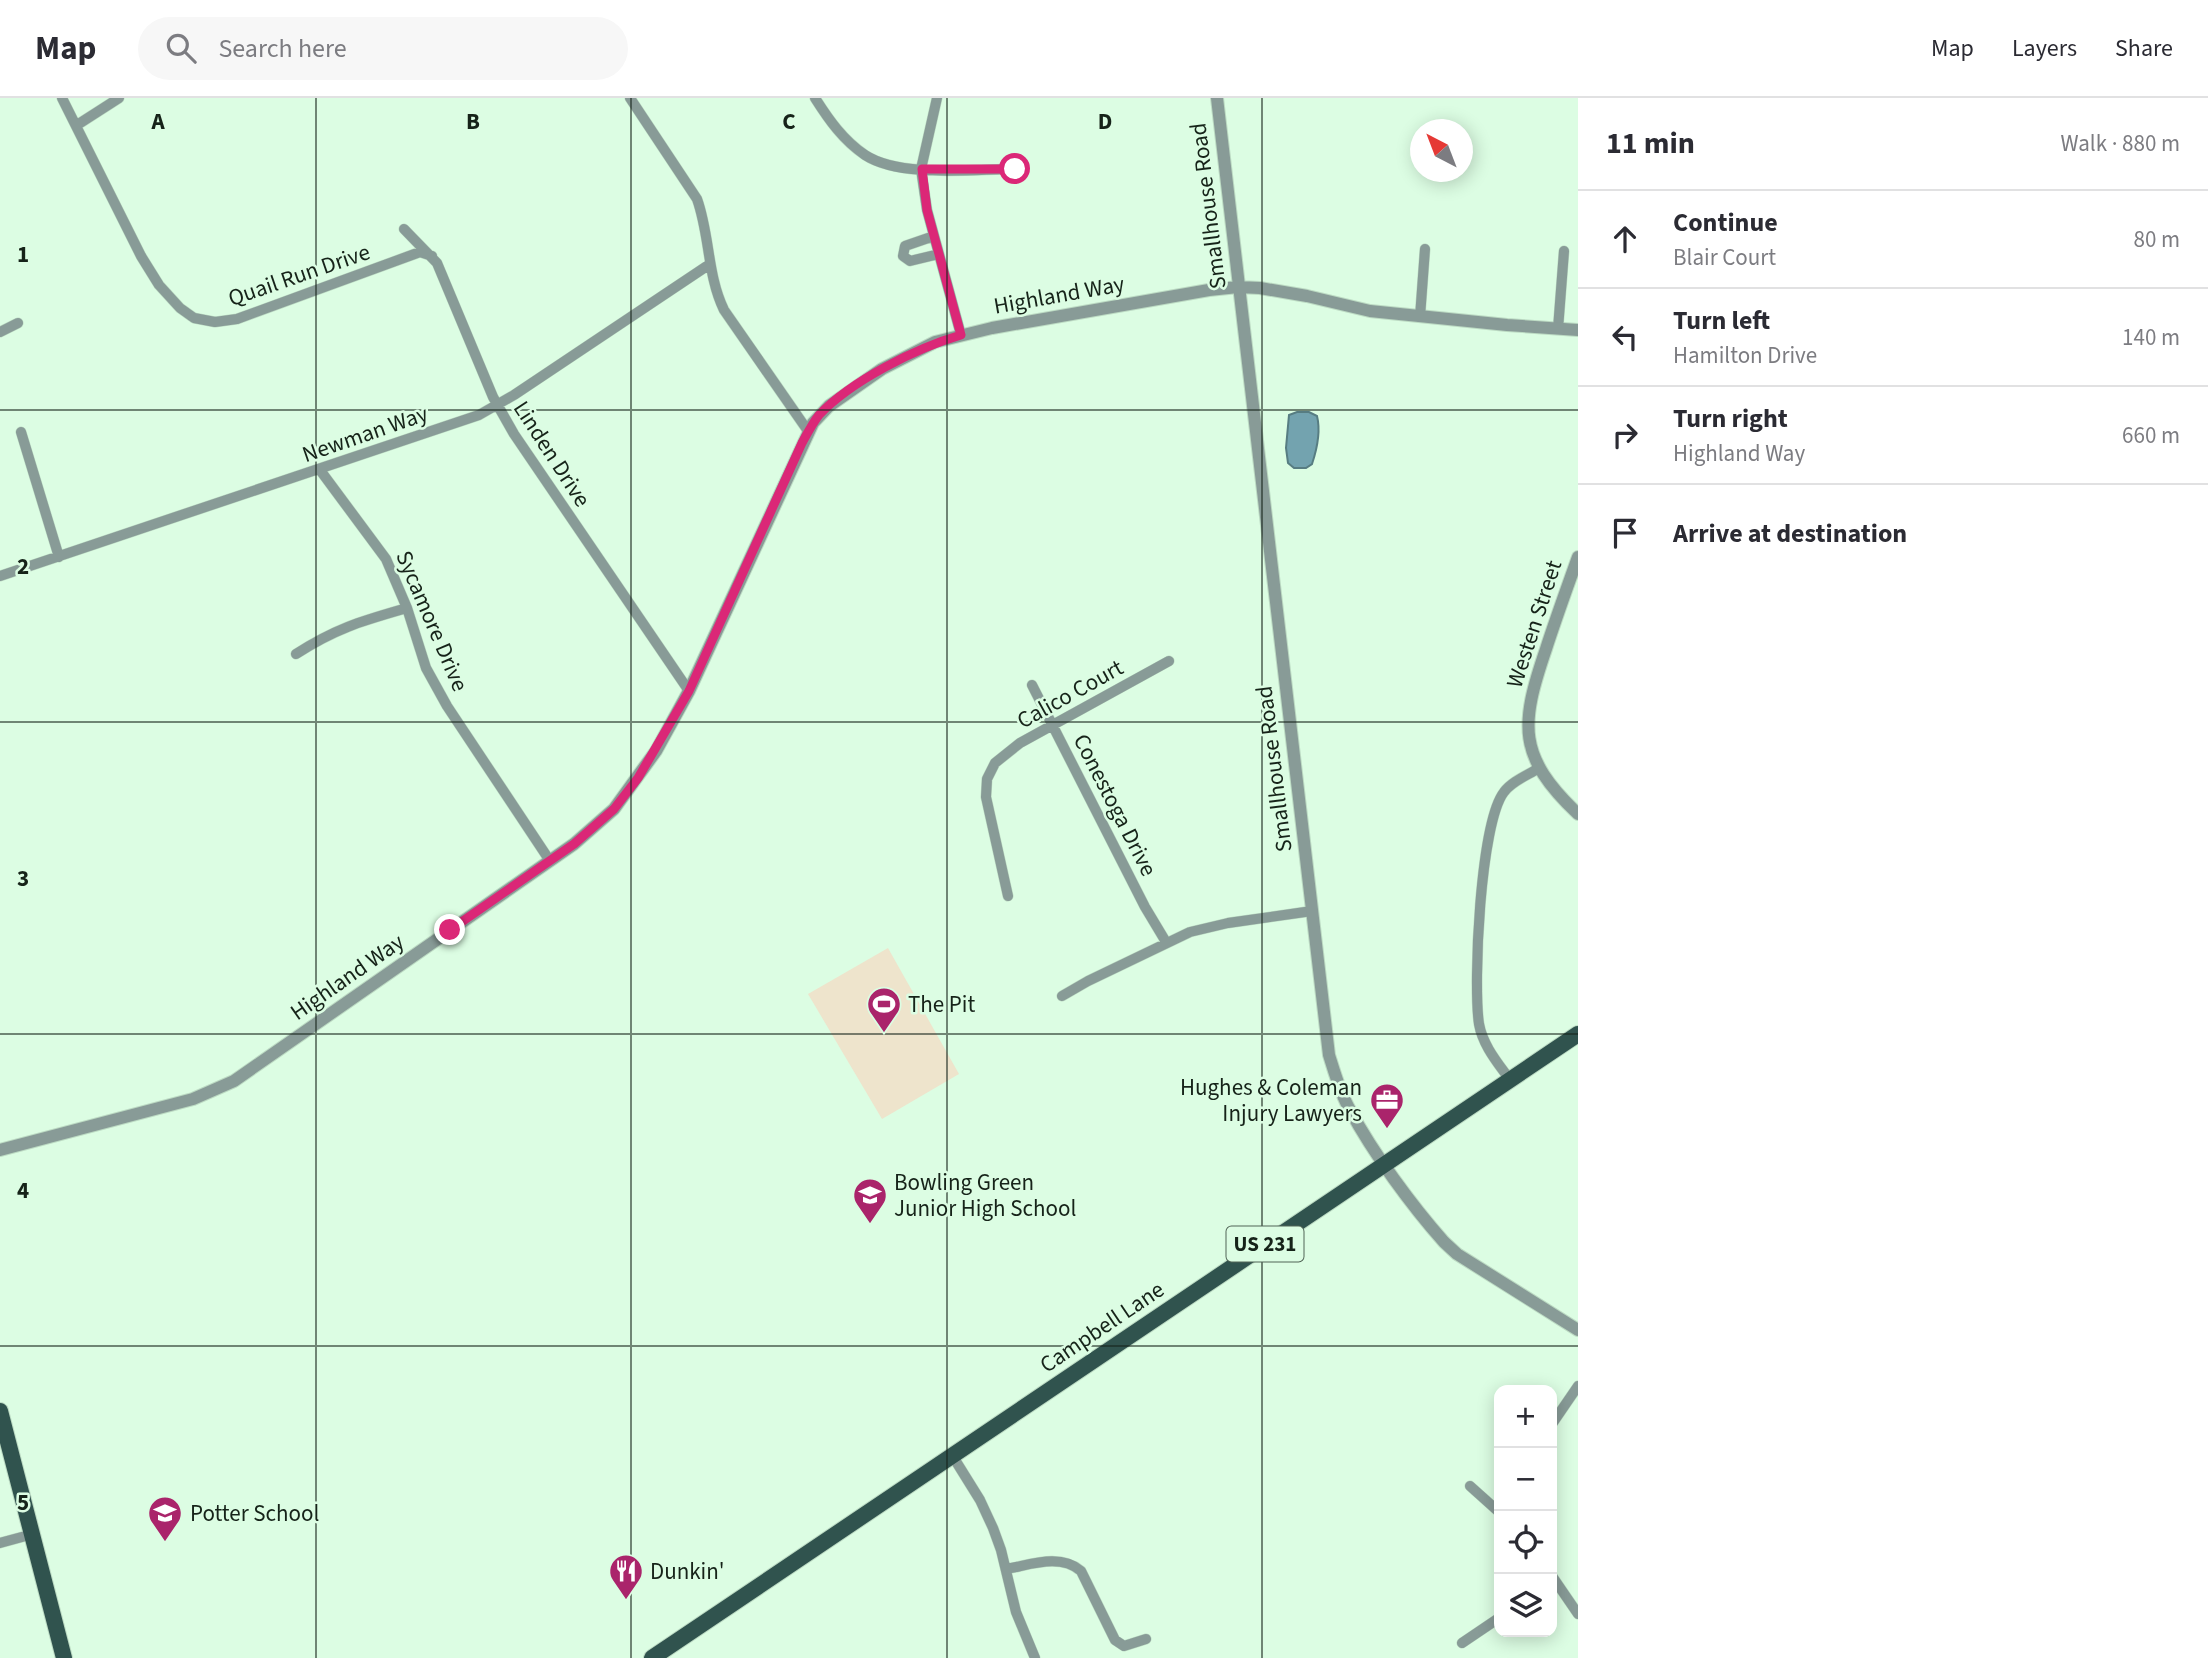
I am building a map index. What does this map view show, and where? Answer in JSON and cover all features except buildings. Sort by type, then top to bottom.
[{"type":"main road","name":"Campbell Lane","points":[[652,1658],[1578,1034]]},
{"type":"main road","points":[[0,1411],[64,1658]]},
{"type":"street","name":"Quail Run Drive","points":[[62,98],[152,276],[180,308],[194,317],[215,322],[237,319],[420,252],[432,256]]},
{"type":"street","points":[[77,125],[119,98]]},
{"type":"street","points":[[630,98],[696,199],[703,217],[716,293],[724,310],[808,431]]},
{"type":"street","points":[[815,98],[838,131],[866,156],[897,168],[1015,169]]},
{"type":"street","points":[[937,98],[922,169],[927,210],[961,335]]},
{"type":"street","name":"Smallhouse Road","points":[[1217,98],[1329,1055],[1350,1110],[1432,1228],[1457,1254],[1578,1330]]},
{"type":"street","name":"Linden Drive","points":[[404,229],[437,263],[497,405],[689,691]]},
{"type":"street","points":[[934,236],[905,246],[903,256],[910,261],[939,254]]},
{"type":"street","points":[[1420,317],[1424,249]]},
{"type":"street","points":[[1558,329],[1564,251]]},
{"type":"street","name":"Newman Way","points":[[0,576],[466,421],[497,405],[710,264]]},
{"type":"street","name":"Highland Way","points":[[0,1150],[164,1108],[214,1091],[248,1072],[595,827],[624,797],[656,751],[689,691],[808,431],[829,405],[882,369],[935,342],[961,335],[1238,287],[1297,294],[1370,311],[1578,332]]},
{"type":"street","points":[[0,331],[18,323]]},
{"type":"street","points":[[21,432],[59,557]]},
{"type":"street","name":"Sycamore Drive","points":[[320,470],[386,559],[407,608],[426,668],[437,690],[550,861]]},
{"type":"street","name":"Westen Street","points":[[1578,557],[1528,707],[1530,739],[1539,768],[1554,792],[1578,814]]},
{"type":"street","points":[[296,654],[325,635],[350,624],[407,608]]},
{"type":"street","name":"Calico Court","points":[[1007,896],[986,797],[987,779],[993,766],[1020,743],[1169,661]]},
{"type":"street","name":"Conestoga Drive","points":[[1032,685],[1166,942]]},
{"type":"street","points":[[1510,1080],[1488,1048],[1479,1025],[1481,899],[1488,841],[1500,799],[1511,786],[1539,768]]},
{"type":"street","points":[[1062,996],[1166,942],[1209,927],[1312,911]]},
{"type":"street","points":[[1557,1417],[1578,1386]]},
{"type":"street","points":[[952,1455],[989,1518],[1001,1550],[1016,1612],[1035,1658]]},
{"type":"street","points":[[1470,1486],[1494,1503]]},
{"type":"street","points":[[0,1543],[33,1534]]},
{"type":"street","points":[[1006,1569],[1059,1561],[1072,1564],[1081,1571],[1115,1640],[1124,1646],[1146,1639]]},
{"type":"street","points":[[1557,1585],[1578,1614]]},
{"type":"street","points":[[1462,1643],[1494,1621]]},
{"type":"shaded area","name":"The Pit","points":[[888,948],[959,1074],[882,1119],[808,994]]},
{"type":"water","points":[[1309,412],[1317,416],[1318,422],[1312,464],[1306,468],[1294,468],[1288,463],[1286,448],[1289,415]]},
{"type":"place","name":"The Pit","points":[[884,1034]]},
{"type":"place","name":"Hughes & Coleman Injury Lawyers","points":[[1387,1130]]},
{"type":"place","name":"Bowling Green Junior High School","points":[[870,1225]]},
{"type":"place","name":"Potter School","points":[[165,1543]]},
{"type":"place","name":"Dunkin'","points":[[626,1601]]},
{"type":"route","points":[[450,930],[595,827],[614,809],[642,774],[689,691],[802,443],[819,416],[829,405],[882,369],[935,342],[961,335],[927,210],[922,169],[1015,169]]}]
